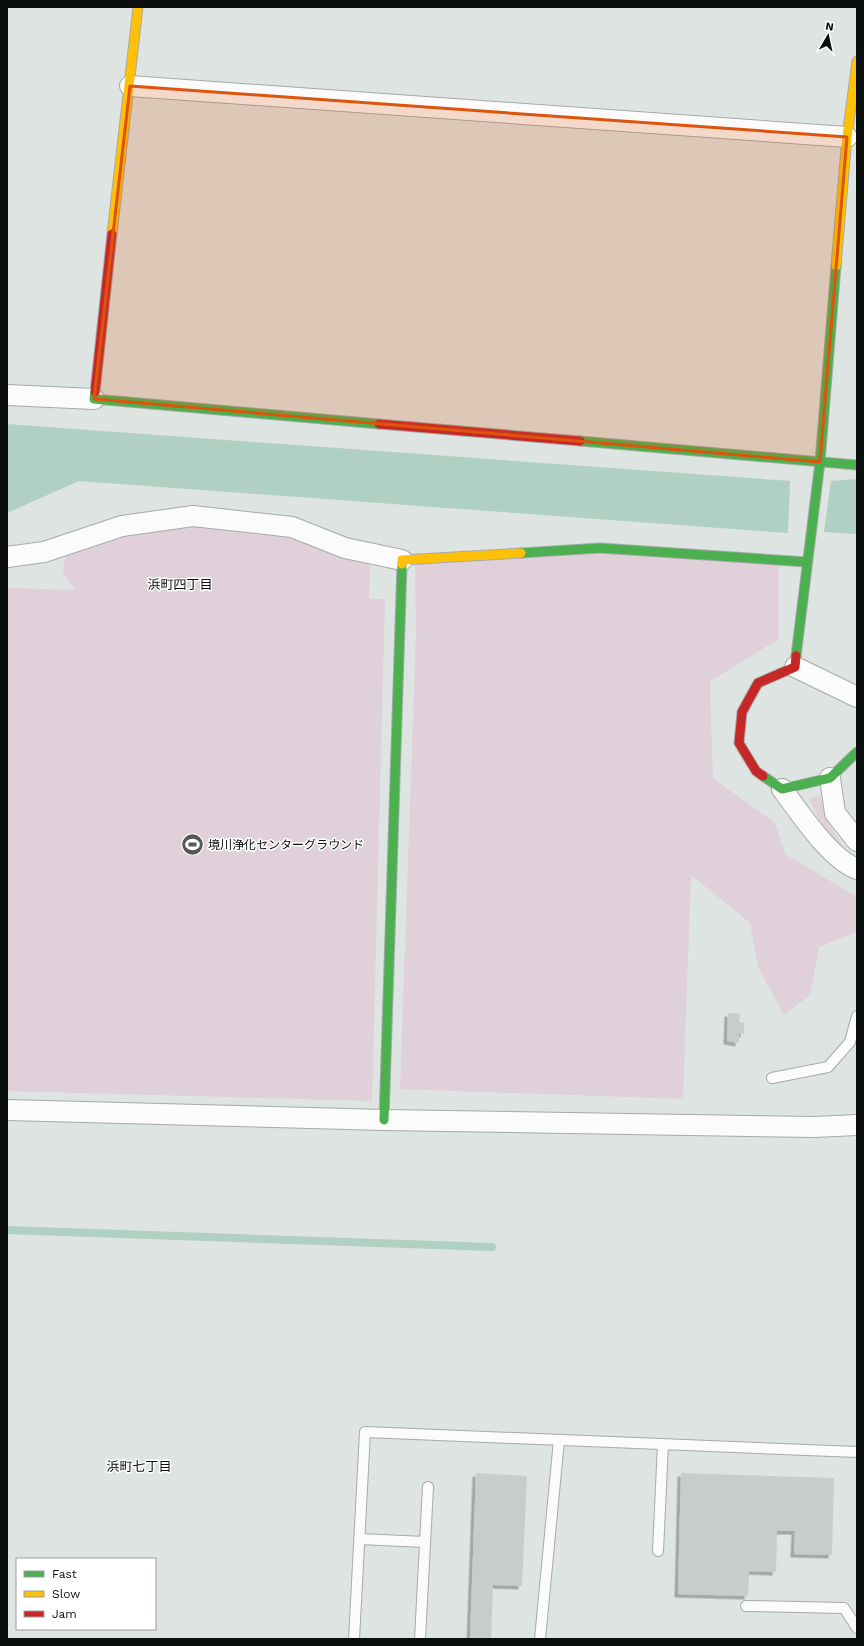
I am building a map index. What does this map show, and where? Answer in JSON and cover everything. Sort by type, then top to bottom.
[{"type":"street","points":[[94,399],[138,7]]},
{"type":"street","points":[[795,667],[820,462],[847,137],[857,61]]},
{"type":"street","points":[[130,86],[847,137]]},
{"type":"street","points":[[7,395],[94,399],[857,465]]},
{"type":"street","points":[[7,558],[44,552],[122,526],[193,516],[292,527],[345,548],[402,560],[600,548],[807,562]]},
{"type":"street","points":[[384,1120],[402,560]]},
{"type":"street","points":[[857,697],[795,667],[758,682],[742,712],[739,743],[756,771],[782,788],[815,834],[848,865],[857,869]]},
{"type":"street","points":[[782,788],[830,778],[857,752]]},
{"type":"street","points":[[830,778],[835,813],[857,841]]},
{"type":"street","points":[[7,1110],[384,1120],[814,1127],[857,1125]]},
{"type":"lane","points":[[772,1078],[828,1067],[850,1042],[857,1016]]},
{"type":"lane","points":[[354,1639],[365,1432],[857,1452]]},
{"type":"lane","points":[[540,1639],[559,1440]]},
{"type":"lane","points":[[658,1551],[664,1444]]},
{"type":"lane","points":[[420,1639],[428,1487]]},
{"type":"lane","points":[[359,1539],[425,1542]]},
{"type":"lane","points":[[746,1606],[844,1608],[857,1628]]},
{"type":"highlighted area","points":[[130,86],[847,137],[820,462],[94,399]]},
{"type":"shaded area","points":[[7,424],[790,481],[788,533],[79,481],[7,513]]},
{"type":"shaded area","points":[[857,479],[857,534],[824,532],[831,481]]},
{"type":"shaded area","name":"境川浄化センターグラウンド","points":[[193,516],[362,551],[370,568],[369,599],[385,599],[372,1101],[7,1091],[7,588],[75,590],[63,572],[67,545]]},
{"type":"shaded area","points":[[600,548],[779,560],[779,639],[710,681],[713,778],[775,823],[785,854],[857,897],[857,932],[819,947],[810,995],[784,1015],[758,967],[750,923],[691,875],[683,1099],[400,1089],[416,633],[415,559]]},
{"type":"shaded area","points":[[820,795],[831,827],[849,856],[823,830],[810,799]]},
{"type":"building","points":[[728,1013],[740,1014],[739,1022],[744,1023],[744,1034],[739,1033],[739,1043],[727,1041]]},
{"type":"building","points":[[476,1473],[527,1476],[522,1586],[493,1585],[491,1639],[470,1639]]},
{"type":"building","points":[[681,1473],[834,1478],[832,1555],[794,1554],[795,1531],[777,1531],[776,1572],[749,1571],[748,1596],[678,1594]]},
{"type":"waterway","points":[[7,1230],[492,1247]]},
{"type":"traffic: fast","points":[[796,656],[820,462],[836,266]]},
{"type":"traffic: fast","points":[[95,392],[94,399],[379,424]]},
{"type":"traffic: fast","points":[[580,441],[857,465]]},
{"type":"traffic: fast","points":[[521,553],[600,548],[807,562]]},
{"type":"traffic: fast","points":[[384,1120],[402,564]]},
{"type":"traffic: fast","points":[[763,776],[782,789],[830,778],[857,752]]},
{"type":"traffic: slow","points":[[112,234],[138,7]]},
{"type":"traffic: slow","points":[[836,266],[847,137],[857,61]]},
{"type":"traffic: slow","points":[[402,564],[402,560],[521,553]]},
{"type":"traffic: jam","points":[[95,392],[112,234]]},
{"type":"traffic: jam","points":[[379,424],[580,441]]},
{"type":"traffic: jam","points":[[763,776],[756,771],[739,743],[742,712],[758,683],[795,667],[796,656]]},
{"type":"place","name":"境川浄化センターグラウンド","points":[[193,845]]},
{"type":"district","name":"浜町四丁目","points":[[180,584]]},
{"type":"district","name":"浜町七丁目","points":[[139,1466]]}]
